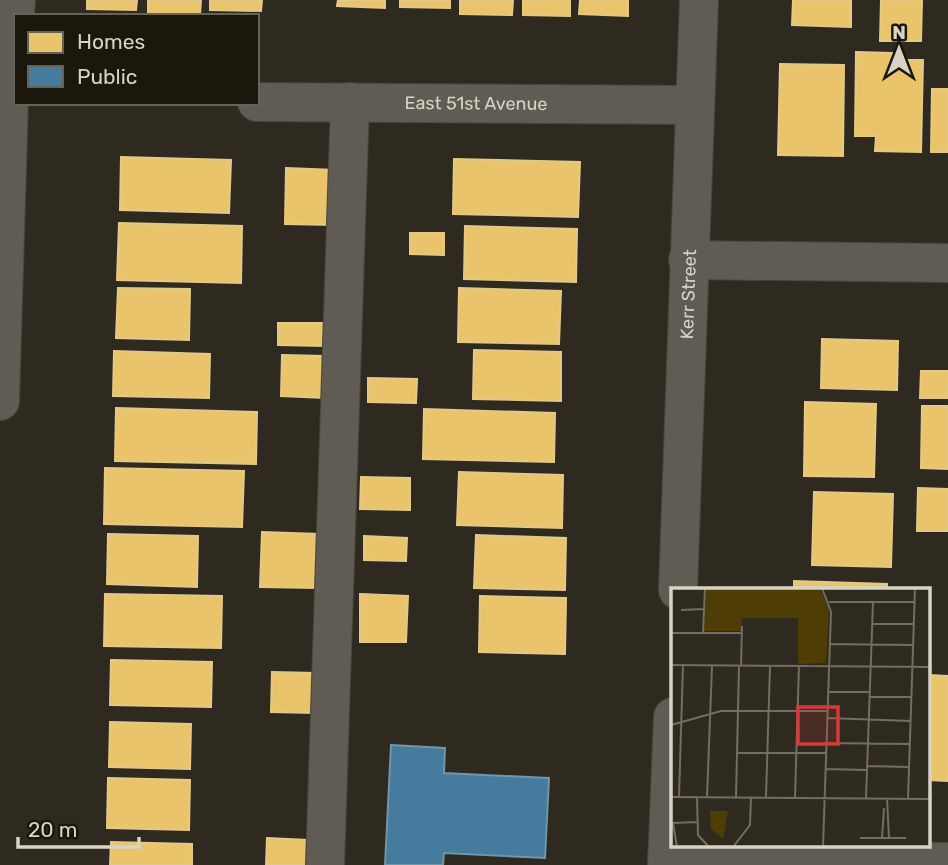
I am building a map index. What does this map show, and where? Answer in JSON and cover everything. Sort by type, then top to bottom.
[{"type":"street","name":"Kerr Street","points":[[678,588],[699,0]]},
{"type":"street","points":[[0,401],[8,99],[14,25]]},
{"type":"street","name":"East 51st Avenue","points":[[259,102],[694,105]]},
{"type":"street","points":[[325,865],[350,102]]},
{"type":"street","points":[[688,260],[948,263]]},
{"type":"street","points":[[671,765],[667,861],[948,862]]},
{"type":"building: Homes","points":[[87,0],[137,0],[136,10],[87,9]]},
{"type":"building: Homes","points":[[148,0],[201,0],[200,14],[148,14]]},
{"type":"building: Homes","points":[[210,0],[262,0],[261,11],[210,10]]},
{"type":"building: Homes","points":[[338,0],[385,0],[385,8],[337,6]]},
{"type":"building: Homes","points":[[400,0],[450,0],[450,8],[400,7]]},
{"type":"building: Homes","points":[[460,0],[513,0],[512,15],[460,14]]},
{"type":"building: Homes","points":[[523,0],[570,0],[570,16],[523,15]]},
{"type":"building: Homes","points":[[580,0],[628,0],[628,16],[579,14]]},
{"type":"building: Homes","points":[[793,0],[851,0],[851,27],[792,25]]},
{"type":"building: Homes","points":[[881,0],[922,0],[921,41],[880,41]]},
{"type":"building: Homes","points":[[856,52],[892,53],[892,60],[923,60],[921,152],[875,151],[876,136],[855,136]]},
{"type":"building: Homes","points":[[780,64],[844,65],[843,156],[778,155]]},
{"type":"building: Homes","points":[[932,89],[948,89],[948,152],[931,152]]},
{"type":"building: Homes","points":[[121,157],[231,160],[229,213],[120,210]]},
{"type":"building: Homes","points":[[454,159],[580,162],[578,217],[453,214]]},
{"type":"building: Homes","points":[[286,168],[335,170],[334,225],[285,224]]},
{"type":"building: Homes","points":[[119,223],[242,226],[241,283],[117,280]]},
{"type":"building: Homes","points":[[465,226],[577,229],[576,282],[464,279]]},
{"type":"building: Homes","points":[[410,233],[444,233],[444,255],[410,254]]},
{"type":"building: Homes","points":[[118,288],[190,289],[189,340],[116,338]]},
{"type":"building: Homes","points":[[459,288],[561,291],[559,344],[458,342]]},
{"type":"building: Homes","points":[[278,323],[326,323],[325,346],[278,345]]},
{"type":"building: Homes","points":[[822,339],[898,341],[897,390],[821,388]]},
{"type":"building: Homes","points":[[474,350],[561,352],[561,401],[473,399]]},
{"type":"building: Homes","points":[[114,351],[210,354],[209,398],[113,396]]},
{"type":"building: Homes","points":[[282,355],[326,356],[325,398],[281,396]]},
{"type":"building: Homes","points":[[921,371],[948,371],[948,398],[920,398]]},
{"type":"building: Homes","points":[[368,378],[417,379],[416,403],[368,402]]},
{"type":"building: Homes","points":[[805,402],[876,404],[874,477],[804,476]]},
{"type":"building: Homes","points":[[922,406],[948,406],[948,469],[921,468]]},
{"type":"building: Homes","points":[[116,408],[257,412],[256,464],[115,461]]},
{"type":"building: Homes","points":[[424,409],[555,413],[554,462],[423,459]]},
{"type":"building: Homes","points":[[105,468],[244,471],[242,527],[104,524]]},
{"type":"building: Homes","points":[[459,472],[563,475],[562,528],[457,525]]},
{"type":"building: Homes","points":[[361,477],[410,478],[410,510],[360,509]]},
{"type":"building: Homes","points":[[918,488],[948,489],[948,531],[917,531]]},
{"type":"building: Homes","points":[[814,492],[893,494],[891,567],[812,565]]},
{"type":"building: Homes","points":[[262,532],[320,534],[318,588],[260,587]]},
{"type":"building: Homes","points":[[108,534],[198,536],[197,587],[107,584]]},
{"type":"building: Homes","points":[[476,535],[566,538],[565,590],[474,588]]},
{"type":"building: Homes","points":[[364,536],[407,538],[406,561],[364,560]]},
{"type":"building: Homes","points":[[794,581],[887,584],[887,588],[794,588]]},
{"type":"building: Homes","points":[[105,594],[222,596],[221,648],[104,646]]},
{"type":"building: Homes","points":[[360,594],[408,596],[406,642],[360,642]]},
{"type":"building: Homes","points":[[480,596],[566,598],[565,654],[479,652]]},
{"type":"building: Homes","points":[[111,660],[212,662],[211,707],[110,705]]},
{"type":"building: Homes","points":[[272,672],[316,673],[315,713],[271,712]]},
{"type":"building: Homes","points":[[930,675],[948,676],[948,781],[930,780]]},
{"type":"building: Homes","points":[[110,722],[191,724],[190,769],[109,767]]},
{"type":"building: Homes","points":[[108,778],[190,780],[189,830],[107,828]]},
{"type":"building: Homes","points":[[267,838],[308,840],[307,865],[266,865]]},
{"type":"building: Homes","points":[[111,842],[192,844],[192,865],[110,865]]},
{"type":"building: Public","points":[[391,745],[445,748],[444,773],[549,778],[545,858],[444,853],[443,865],[385,865]]}]
